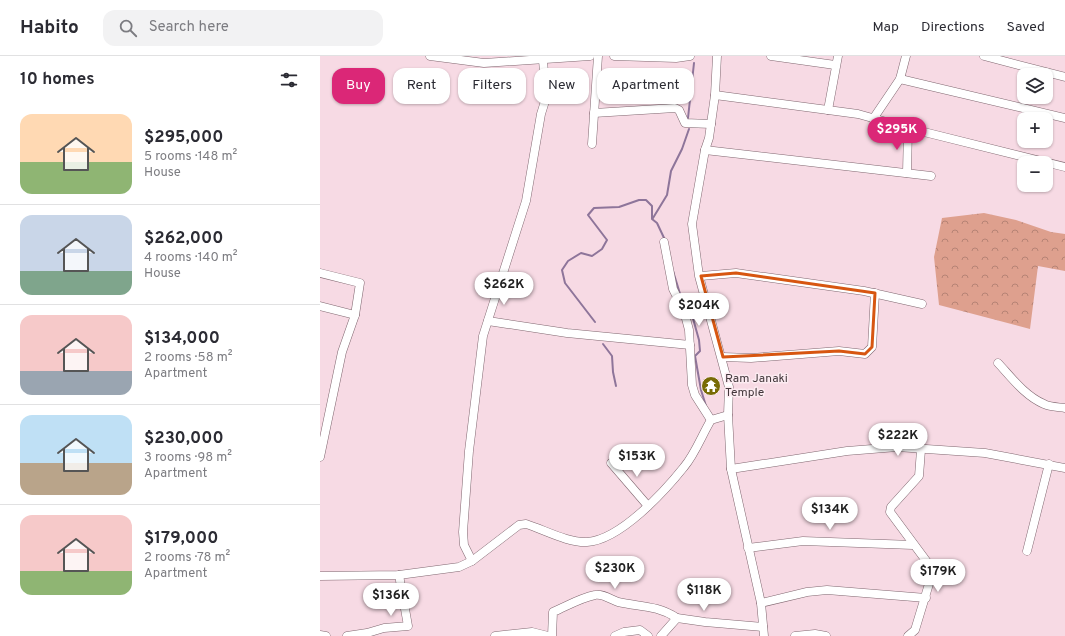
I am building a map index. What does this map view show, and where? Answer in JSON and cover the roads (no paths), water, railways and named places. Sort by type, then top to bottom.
[{"type":"street","points":[[430,56],[484,63],[590,56]]},
{"type":"street","points":[[592,144],[598,56]]},
{"type":"street","points":[[614,56],[676,58],[690,56]]},
{"type":"street","points":[[716,56],[715,95],[711,124],[709,138],[704,150],[692,224],[699,276],[701,276],[708,311],[723,358],[729,386],[728,415],[731,469],[748,548],[762,603],[762,627],[764,636]]},
{"type":"street","points":[[771,56],[835,65]]},
{"type":"street","points":[[828,110],[835,65],[838,56]]},
{"type":"street","points":[[873,119],[900,79],[906,56]]},
{"type":"street","points":[[984,56],[1065,77]]},
{"type":"street","points":[[472,560],[464,545],[463,532],[469,451],[483,336],[526,201],[541,114],[546,98],[543,60]]},
{"type":"street","points":[[900,79],[1065,118]]},
{"type":"street","points":[[715,95],[858,114],[1065,167]]},
{"type":"street","points":[[594,113],[675,108],[679,110],[685,123],[711,124]]},
{"type":"street","points":[[907,173],[908,128]]},
{"type":"street","points":[[704,150],[931,176]]},
{"type":"street","points":[[664,242],[673,289],[684,311],[689,330],[692,385],[695,395],[711,420]]},
{"type":"street","points":[[320,273],[360,283],[355,315],[342,352],[321,444],[320,457]]},
{"type":"street","points":[[701,276],[736,273],[875,293],[922,304]]},
{"type":"street","points":[[723,358],[751,358],[839,351],[865,354],[872,347],[875,293]]},
{"type":"street","points":[[320,306],[355,315]]},
{"type":"street","points":[[488,321],[567,333],[690,345]]},
{"type":"street","points":[[998,363],[1037,401],[1050,406],[1065,408]]},
{"type":"street","points":[[320,576],[399,575],[459,567],[472,560],[519,524],[526,524],[578,542],[588,542],[606,537],[628,524],[648,506],[684,467],[711,420],[728,415]]},
{"type":"street","points":[[731,469],[781,460],[880,448],[985,453],[1065,468]]},
{"type":"street","points":[[908,636],[915,630],[926,598],[932,574],[930,566],[890,512],[891,507],[919,476],[921,450]]},
{"type":"street","points":[[611,463],[648,506]]},
{"type":"street","points":[[1027,550],[1049,464]]},
{"type":"street","points":[[748,548],[803,541],[913,545]]},
{"type":"street","points":[[347,636],[367,633],[384,628],[408,626],[399,575]]},
{"type":"street","points":[[762,603],[807,592],[827,590],[926,598]]},
{"type":"street","points":[[552,636],[553,612],[583,598],[597,594],[619,602],[644,605],[668,612],[677,618],[762,627]]},
{"type":"street","points":[[661,636],[677,618]]},
{"type":"street","points":[[615,636],[624,632],[640,630],[648,636]]},
{"type":"street","points":[[495,636],[532,632],[548,636]]},
{"type":"street","points":[[795,636],[815,634],[826,636]]},
{"type":"street","points":[[320,635],[326,636]]},
{"type":"waterway","points":[[688,118],[694,63]]},
{"type":"waterway","points":[[653,218],[667,195],[671,171],[682,149],[689,129]]},
{"type":"waterway","points":[[595,322],[565,283],[562,270],[568,261],[581,253],[592,256],[602,249],[607,240],[588,215],[594,208],[619,207],[639,200],[646,200],[652,206],[652,219],[657,223],[665,240]]},
{"type":"waterway","points":[[673,271],[681,297],[692,315],[699,340],[700,351],[695,356],[701,390],[706,406]]},
{"type":"waterway","points":[[603,344],[612,356],[616,386]]},
{"type":"place","name":"Ram Janaki Temple","points":[[711,386]]}]
